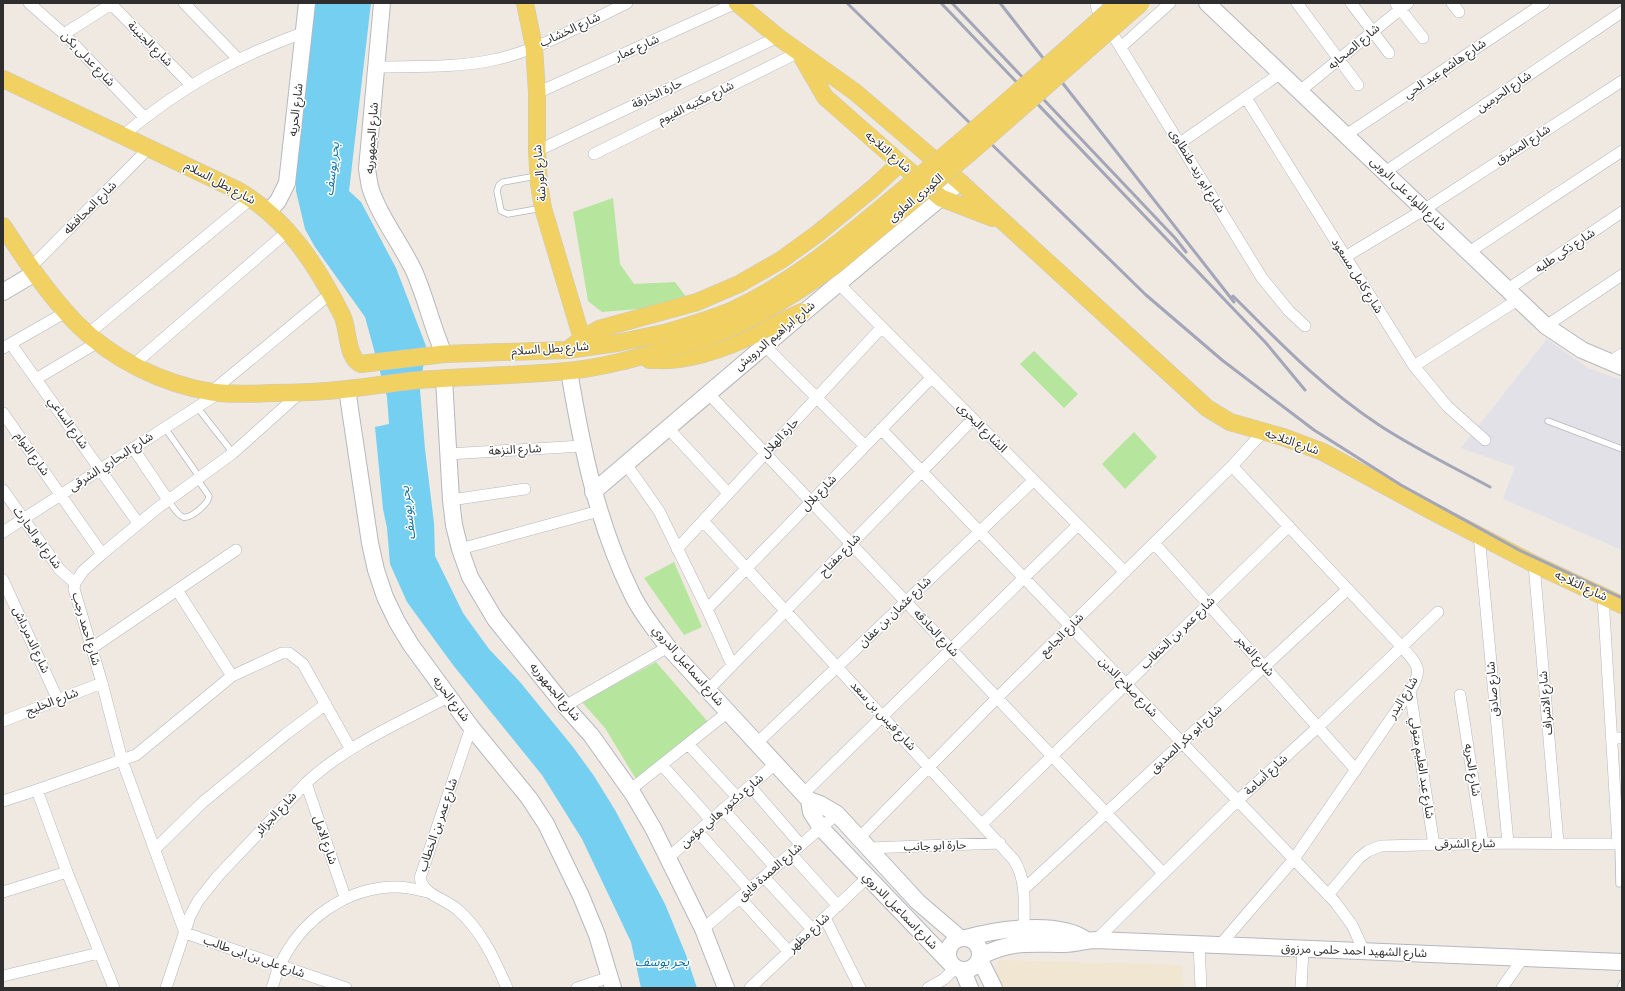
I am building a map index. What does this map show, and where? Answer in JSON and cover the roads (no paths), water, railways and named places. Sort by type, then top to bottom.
[{"type":"main road","name":"شارع الحريه","points":[[269,211],[278,201],[287,184],[307,3]]},
{"type":"main road","name":"شارع الجمهوريه","points":[[382,3],[367,169],[370,187],[376,202],[414,271],[424,294],[438,340],[438,355]]},
{"type":"main road","name":"شارع الورشة","points":[[524,3],[534,47],[537,93],[538,175],[543,208],[582,339]]},
{"type":"main road","name":"شارع الثلاجه","points":[[736,3],[798,52],[855,92],[960,182],[1207,408],[1230,422],[1303,444],[1323,452],[1534,564],[1622,605]]},
{"type":"main road","name":"الكوبرى العلوى","points":[[668,332],[705,321],[733,310],[781,284],[825,255],[962,142],[1118,3]]},
{"type":"main road","name":"الكوبرى العلوى","points":[[664,350],[710,336],[740,323],[775,305],[811,283],[834,266],[971,152],[1142,3]]},
{"type":"main road","name":"شارع اللواء على الروبى","points":[[1207,3],[1425,209],[1546,326],[1582,350],[1618,361]]},
{"type":"main road","name":"شارع الثلاجه","points":[[798,52],[825,97],[941,198],[1002,221]]},
{"type":"main road","name":"شارع بطل السلام","points":[[3,79],[122,136],[172,158],[252,198],[269,211],[300,246],[331,293],[345,322],[351,355],[355,361],[361,364],[438,355],[568,350],[668,332]]},
{"type":"main road","points":[[568,350],[582,339],[608,326],[655,315],[697,302],[739,284],[781,260],[817,234],[872,189],[900,163]]},
{"type":"main road","name":"شارع ابراهيم الدرويش","points":[[593,492],[802,312],[839,284],[960,182]]},
{"type":"main road","points":[[3,226],[33,270],[66,312],[93,338],[133,365],[173,382],[215,392],[247,394],[347,389]]},
{"type":"main road","points":[[3,292],[33,270]]},
{"type":"main road","points":[[625,361],[679,359],[710,351],[735,343],[802,312]]},
{"type":"main road","name":"شارع بطل السلام","points":[[347,389],[439,379],[568,371],[625,361],[664,350]]},
{"type":"main road","name":"شارع اسماعيل الدروي","points":[[568,371],[582,446],[599,511],[632,595],[648,621],[668,647],[806,797],[837,814],[918,902],[963,938]]},
{"type":"main road","name":"شارع الجمهوريه","points":[[439,379],[448,454],[454,525],[460,549],[470,577],[496,620],[565,706],[591,735],[630,790],[653,828],[703,929],[726,988]]},
{"type":"main road","name":"شارع الحريه","points":[[347,389],[370,543],[376,570],[385,597],[397,622],[411,645],[471,727],[529,798],[546,824],[581,896],[596,935],[611,983]]},
{"type":"main road","name":"شارع اسماعيل الدروي","points":[[806,797],[811,812],[821,828],[956,968],[970,988]]},
{"type":"main road","name":"شارع الشهيد احمد حلمى مرزوق","points":[[963,938],[985,932],[1024,928],[1066,931],[1091,940]]},
{"type":"main road","points":[[980,958],[973,968],[956,968],[948,958],[950,946],[954,941],[963,938],[971,939],[978,946],[980,958],[994,988]]},
{"type":"main road","name":"شارع الشهيد احمد حلمى مرزوق","points":[[980,958],[995,949],[1014,944],[1065,944],[1091,940],[1622,962]]},
{"type":"street","name":"شارع عدلى يكن","points":[[29,3],[64,34],[144,118]]},
{"type":"street","points":[[64,34],[111,3]]},
{"type":"street","name":"شارع الجنينة","points":[[111,3],[191,85]]},
{"type":"street","points":[[184,3],[238,59]]},
{"type":"street","name":"شارع الخشاب","points":[[377,67],[457,65],[493,60],[534,47],[627,3]]},
{"type":"street","name":"شارع عمار","points":[[537,93],[736,3]]},
{"type":"street","points":[[1121,47],[1170,3]]},
{"type":"street","points":[[1297,3],[1358,85]]},
{"type":"street","points":[[1351,3],[1389,53]]},
{"type":"street","name":"شارع هاشم عبد الحي","points":[[1346,135],[1544,3]]},
{"type":"street","points":[[1401,5],[1423,38]]},
{"type":"street","name":"شارع الصحابه","points":[[1300,91],[1373,31],[1401,5]]},
{"type":"street","name":"شارع ابو زيد طنطاوى","points":[[1096,6],[1262,278],[1289,311],[1305,326]]},
{"type":"street","name":"شارع الحرمين","points":[[1385,172],[1622,12]]},
{"type":"street","points":[[122,136],[144,118],[191,85],[238,59],[305,32]]},
{"type":"street","name":"حارة الخارقة","points":[[537,151],[778,37]]},
{"type":"street","name":"شارع مكتبه الفيوم","points":[[594,154],[798,52]]},
{"type":"street","points":[[1180,143],[1281,73]]},
{"type":"street","name":"شارع المشرق","points":[[1345,257],[1425,209],[1622,81]]},
{"type":"street","name":"شارع كامل مسعود","points":[[1246,98],[1414,366],[1447,406],[1485,440]]},
{"type":"street","name":"شارع المحافظه","points":[[33,270],[149,148]]},
{"type":"street","points":[[1469,252],[1622,151]]},
{"type":"street","points":[[36,379],[93,338],[252,198]]},
{"type":"street","name":"شارع ذكى طلبه","points":[[1414,366],[1622,212]]},
{"type":"street","points":[[133,365],[288,231]]},
{"type":"street","points":[[1546,326],[1622,275]]},
{"type":"street","name":"الشارع البحرى","points":[[839,284],[1125,572]]},
{"type":"street","name":"شارع البحاري الشرقى","points":[[3,532],[197,407],[331,293]]},
{"type":"street","points":[[7,346],[66,312]]},
{"type":"street","name":"حارة الهلال","points":[[677,549],[882,327]]},
{"type":"street","points":[[764,345],[865,446]]},
{"type":"street","name":"شارع الساعي","points":[[7,346],[36,379],[138,523]]},
{"type":"street","name":"شارع بلال","points":[[707,609],[932,377]]},
{"type":"street","name":"شارع احمد رجب","points":[[185,933],[122,760],[102,683],[76,598],[75,583],[83,571],[138,523],[233,453],[301,392]]},
{"type":"street","name":"شارع الحادقه","points":[[708,393],[1163,873]]},
{"type":"street","name":"شارع النوام","points":[[3,414],[102,554]]},
{"type":"street","name":"شارع مفتاح","points":[[708,690],[973,419]]},
{"type":"street","points":[[668,428],[728,493]]},
{"type":"street","name":"شارع صلاح الدين","points":[[881,429],[1328,895],[1344,913],[1352,925],[1364,951]]},
{"type":"street","name":"شارع الجامع","points":[[864,843],[930,767],[997,698],[1071,627],[1154,542],[1232,466],[1263,432]]},
{"type":"street","name":"شارع النزهة","points":[[448,454],[582,446]]},
{"type":"street","points":[[133,448],[168,500]]},
{"type":"street","points":[[626,464],[659,511],[707,609],[732,665]]},
{"type":"street","name":"شارع البدر","points":[[1220,946],[1294,859],[1410,691],[1416,681],[1418,669],[1402,647],[1232,466]]},
{"type":"street","name":"شارع عثمان بن عفان","points":[[757,743],[1034,480]]},
{"type":"street","points":[[451,500],[525,489]]},
{"type":"street","name":"شارع ابو الحارث","points":[[3,490],[60,570],[75,583]]},
{"type":"street","points":[[460,549],[599,511]]},
{"type":"street","name":"شارع قيس بن سعد","points":[[703,521],[1000,843],[1018,867],[1024,889],[1024,928]]},
{"type":"street","points":[[806,797],[883,717],[1078,525]]},
{"type":"street","name":"شارع عمر بن الخطاب","points":[[982,824],[1289,526]]},
{"type":"street","name":"شارع صادق","points":[[1479,535],[1508,843]]},
{"type":"street","name":"شارع الفجر","points":[[1154,542],[1356,770]]},
{"type":"street","points":[[92,648],[236,550]]},
{"type":"street","name":"شارع الاشراف","points":[[1534,564],[1558,843]]},
{"type":"street","name":"شارع الدمرداش","points":[[3,580],[58,700]]},
{"type":"street","points":[[177,590],[232,676]]},
{"type":"street","name":"شارع ابو بكر الصديق","points":[[1024,889],[1348,590]]},
{"type":"street","points":[[1603,596],[1617,738],[1620,844]]},
{"type":"street","name":"شارع أسامة","points":[[1091,940],[1438,612]]},
{"type":"street","points":[[565,706],[668,647]]},
{"type":"street","points":[[3,801],[122,760],[142,751],[232,676],[282,653],[289,653],[303,664],[350,748]]},
{"type":"street","name":"شارع الخليج","points":[[5,720],[102,683]]},
{"type":"street","name":"شارع عبد العليم متولي","points":[[1410,691],[1434,845]]},
{"type":"street","name":"شارع الحريه","points":[[1460,695],[1483,844]]},
{"type":"street","name":"شارع الجزائر","points":[[166,988],[190,916],[208,887],[306,783],[334,759],[350,748],[448,697]]},
{"type":"street","points":[[154,849],[220,788],[286,734],[326,704]]},
{"type":"street","points":[[3,708],[5,720]]},
{"type":"street","points":[[630,790],[728,712]]},
{"type":"street","name":"شارع عمر بن الخطاب","points":[[428,892],[422,885],[420,878],[471,727]]},
{"type":"street","points":[[688,744],[738,797]]},
{"type":"street","name":"شارع دكتور هاني مؤمن","points":[[668,858],[775,764]]},
{"type":"street","points":[[662,765],[711,820]]},
{"type":"street","name":"شارع الامل","points":[[306,783],[345,897]]},
{"type":"street","points":[[750,786],[801,845]]},
{"type":"street","points":[[37,790],[67,872],[114,988]]},
{"type":"street","points":[[723,810],[775,867]]},
{"type":"street","name":"شارع العمدة فايق","points":[[703,929],[837,814]]},
{"type":"street","points":[[698,832],[749,889]]},
{"type":"street","name":"حارة ابو جانب","points":[[864,843],[1000,843]]},
{"type":"street","name":"شارع الشرقى","points":[[1328,895],[1359,858],[1368,851],[1381,846],[1508,843],[1620,844]]},
{"type":"street","points":[[791,854],[838,906]]},
{"type":"street","points":[[3,892],[67,872]]},
{"type":"street","points":[[764,877],[812,930]]},
{"type":"street","name":"شارع مظهر","points":[[750,988],[868,878]]},
{"type":"street","points":[[272,988],[279,966],[289,949],[300,933],[319,916],[345,897],[362,891],[386,887],[412,888],[428,892],[446,900],[458,910],[474,927],[488,948],[506,988]]},
{"type":"street","points":[[740,898],[789,952]]},
{"type":"street","points":[[825,918],[860,988]]},
{"type":"street","name":"شارع على بن ابى طالب","points":[[185,933],[279,966],[326,985],[346,988]]},
{"type":"street","points":[[1199,944],[1201,988]]},
{"type":"street","points":[[1301,988],[1303,949]]},
{"type":"street","points":[[3,976],[99,953]]},
{"type":"street","points":[[1502,988],[1523,958]]},
{"type":"street","points":[[928,988],[944,979],[956,968]]},
{"type":"street","points":[[577,988],[611,983]]},
{"type":"lane","points":[[538,175],[503,182],[499,185],[497,191],[501,211],[508,214],[543,208]]},
{"type":"lane","points":[[197,407],[233,453]]},
{"type":"lane","points":[[1548,421],[1622,449]]},
{"type":"lane","points":[[164,428],[209,496],[206,503],[190,517],[180,516],[168,500]]},
{"type":"lane","points":[[1619,884],[1620,844]]},
{"type":"lane","points":[[1620,988],[1622,983]]},
{"type":"water","name":"بحر يوسف","points":[[315,3],[371,3],[349,191],[361,202],[396,268],[426,346],[420,390],[425,449],[434,523],[435,556],[463,613],[489,649],[520,682],[573,747],[594,776],[615,810],[665,904],[686,955],[697,988],[641,988],[631,942],[582,839],[542,775],[453,665],[407,602],[390,564],[375,427],[389,424],[387,397],[365,317],[315,247],[305,229],[296,191],[296,170]]},
{"type":"railway","points":[[847,3],[1146,295],[1222,360],[1314,430],[1401,485],[1519,550],[1622,598]]},
{"type":"railway","points":[[941,3],[1266,343],[1305,390]]},
{"type":"railway","points":[[952,3],[1175,238],[1186,252]]},
{"type":"railway","points":[[1000,3],[1234,302]]},
{"type":"railway","points":[[1233,296],[1303,364],[1339,396],[1359,411],[1406,442],[1490,487]]}]
